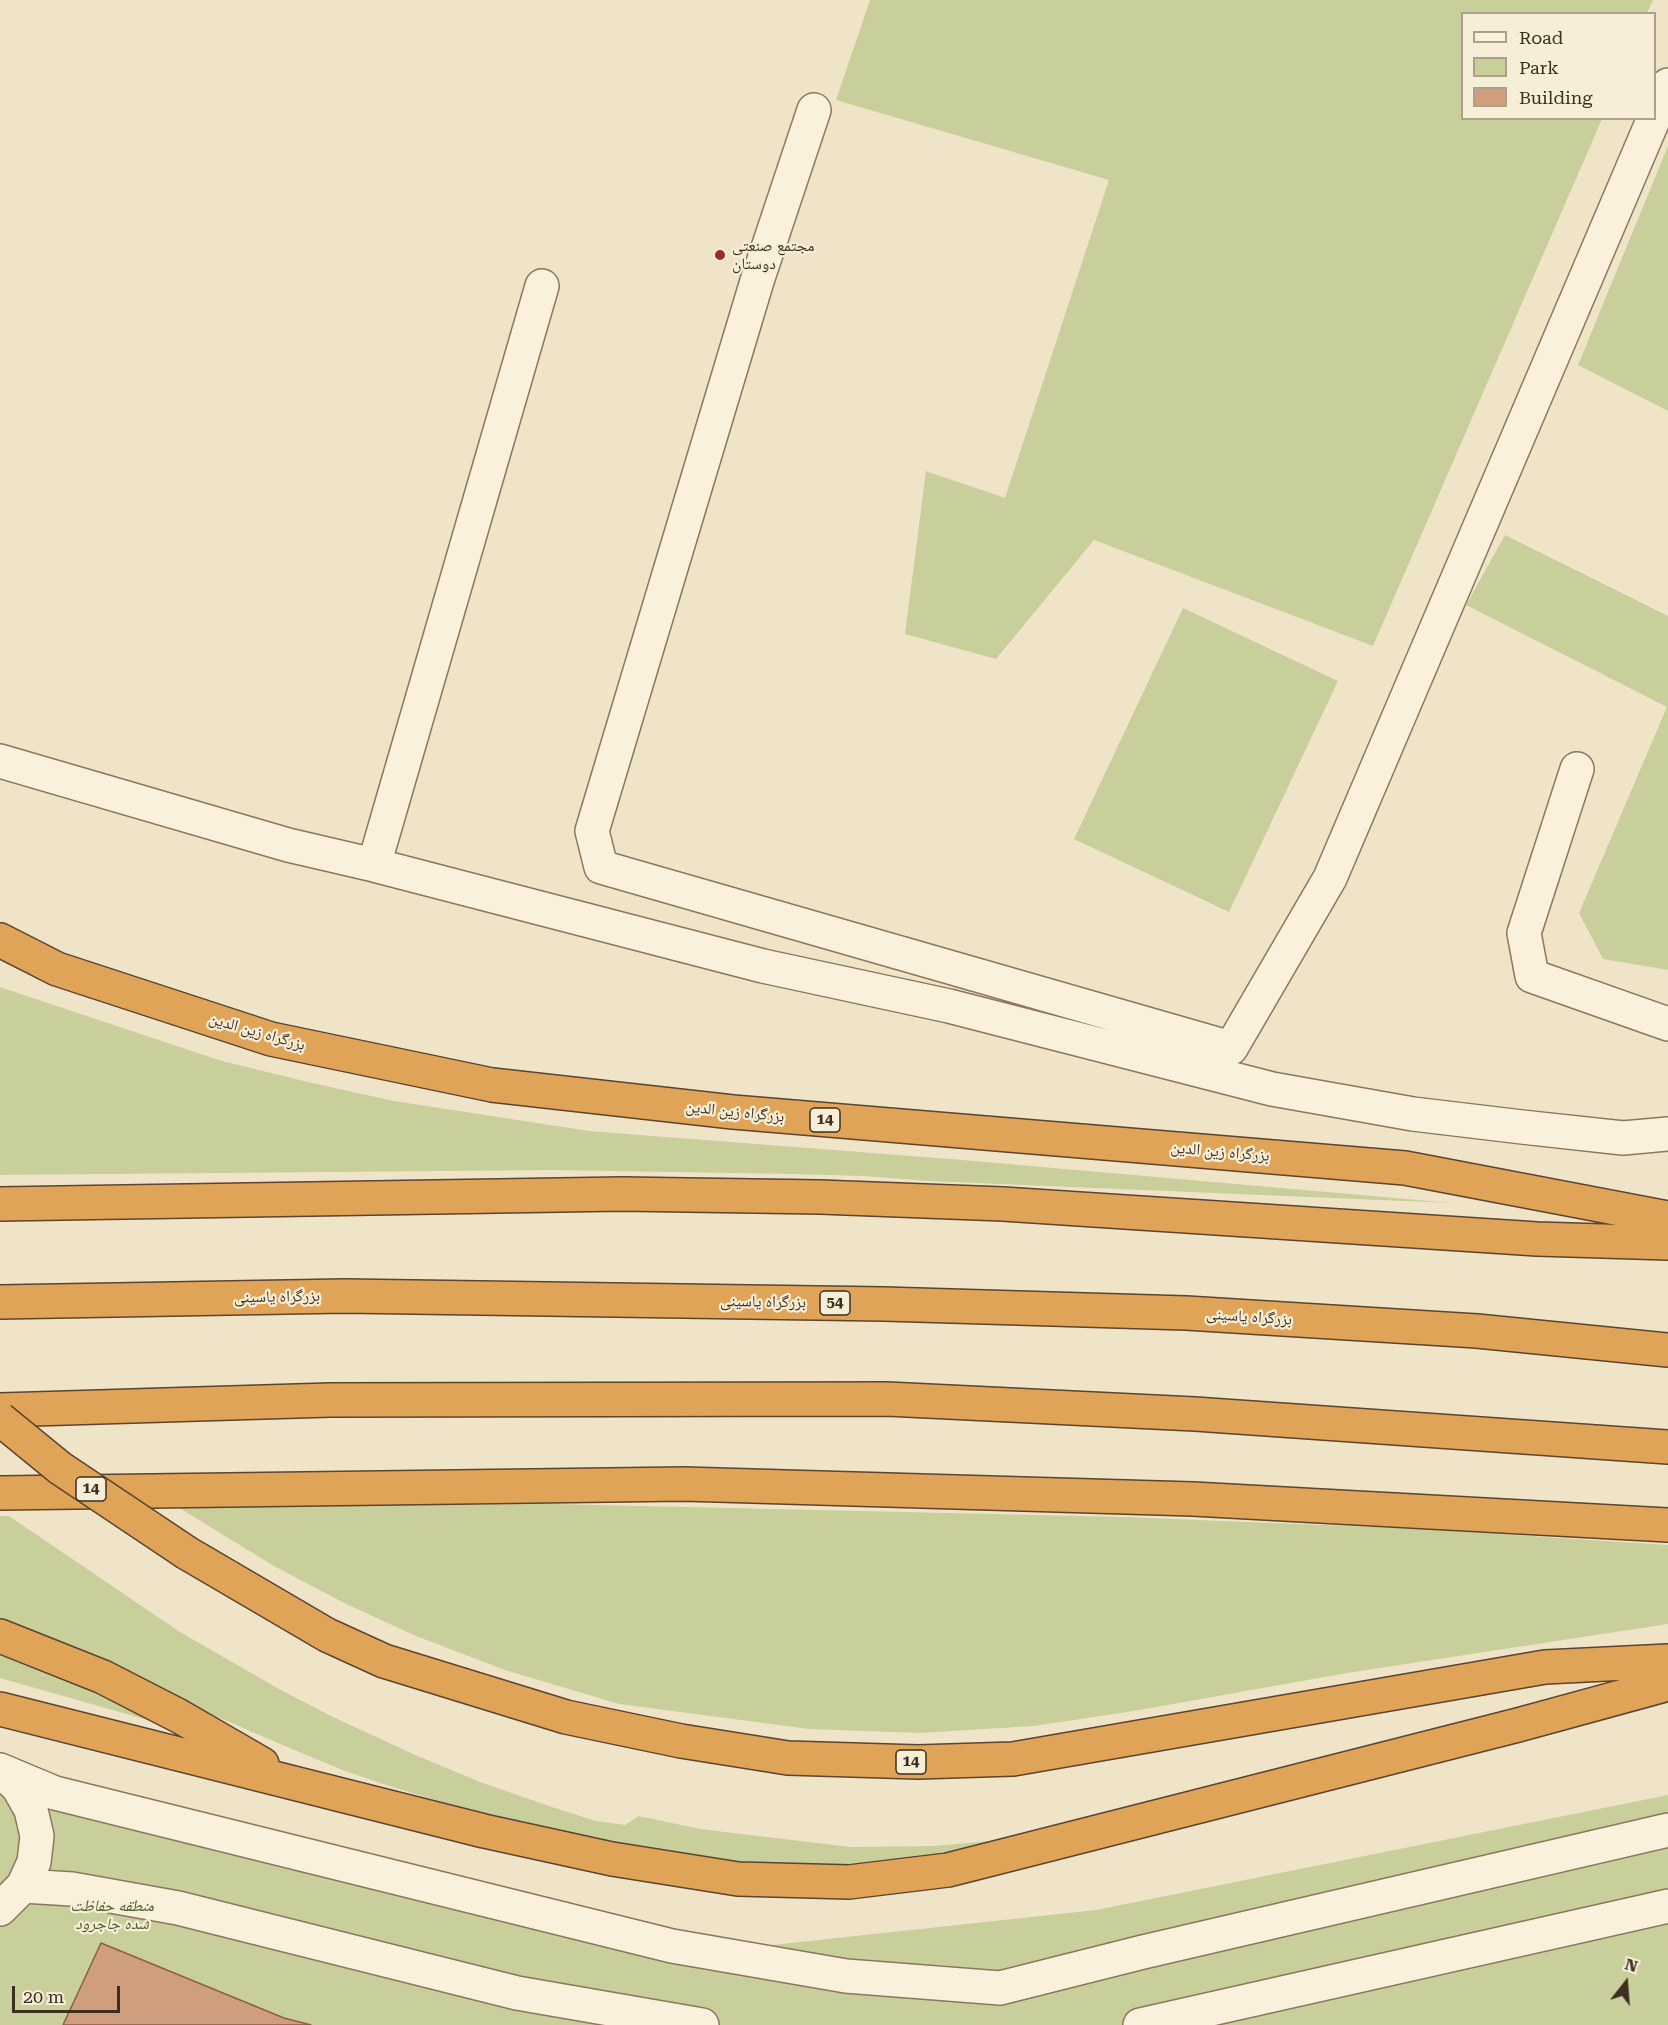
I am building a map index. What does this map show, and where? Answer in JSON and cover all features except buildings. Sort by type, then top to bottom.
[{"type":"highway","name":"بزرگراه زین الدین","points":[[0,940],[57,969],[271,1039],[492,1085],[732,1112],[1405,1168],[1668,1218]]},
{"type":"highway","points":[[0,1204],[622,1194],[820,1197],[1003,1204],[1537,1239],[1668,1243]]},
{"type":"highway","name":"بزرگراه یاسینی","points":[[0,1302],[345,1296],[884,1304],[1198,1313],[1477,1331],[1668,1350]]},
{"type":"highway","points":[[0,1410],[330,1400],[887,1399],[1195,1414],[1668,1447]]},
{"type":"highway","name":"14","points":[[0,1419],[60,1468],[187,1553],[327,1635],[384,1661],[566,1717],[681,1741],[788,1758],[918,1762],[1012,1760],[1545,1667],[1668,1661]]},
{"type":"highway","points":[[0,1493],[684,1484],[1193,1499],[1668,1525]]},
{"type":"highway","points":[[0,1636],[103,1677],[160,1706],[293,1782]]},
{"type":"highway","points":[[0,1709],[484,1831],[612,1859],[738,1879],[849,1882],[948,1870],[1518,1725],[1668,1684]]},
{"type":"lane","points":[[1656,113],[1668,85]]},
{"type":"lane","points":[[814,110],[758,281],[592,831],[601,867],[1231,1048],[1330,878],[1653,120]]},
{"type":"lane","points":[[374,865],[542,286]]},
{"type":"lane","points":[[0,761],[288,845],[374,865],[763,966],[949,1006],[1272,1089],[1413,1114],[1522,1127],[1623,1138],[1668,1134]]},
{"type":"lane","points":[[1577,769],[1524,933],[1532,976],[1668,1024]]},
{"type":"lane","points":[[0,1770],[55,1793],[672,1946],[846,1976],[1000,1988],[1143,1952],[1668,1830]]},
{"type":"lane","points":[[0,1770],[18,1787],[31,1810],[37,1836],[34,1862],[23,1886],[0,1909]]},
{"type":"lane","points":[[23,1886],[72,1889],[178,1908],[517,1993],[702,2025]]},
{"type":"lane","points":[[1140,2025],[1267,2011],[1668,1906]]},
{"type":"green space","points":[[870,0],[1653,0],[1647,12],[1461,12],[1461,120],[1602,120],[1373,646],[1094,540],[996,659],[905,634],[926,471],[1005,498],[1109,180],[836,100]]},
{"type":"green space","points":[[1668,146],[1668,411],[1578,365]]},
{"type":"green space","points":[[1505,535],[1668,616],[1668,970],[1603,959],[1579,913],[1667,707],[1466,605]]},
{"type":"green space","points":[[1183,608],[1338,681],[1229,912],[1074,839]]},
{"type":"green space","points":[[0,987],[222,1061],[394,1101],[589,1131],[963,1160],[1452,1203],[790,1174],[553,1170],[0,1175]]},
{"type":"green space","points":[[554,1504],[1125,1517],[1422,1529],[1668,1545],[1668,1624],[1347,1673],[1134,1711],[1034,1726],[920,1733],[809,1729],[619,1704],[505,1670],[416,1636],[344,1603],[274,1566],[176,1506]]},
{"type":"green space","points":[[0,1516],[9,1516],[180,1632],[329,1715],[480,1782],[596,1821],[625,1825],[639,1816],[700,1829],[851,1847],[934,1846],[1034,1837],[951,1854],[869,1866],[789,1869],[669,1857],[496,1819],[386,1785],[280,1744],[192,1706],[76,1650],[0,1619]]},
{"type":"green space","points":[[0,1650],[68,1680],[151,1721],[0,1678]]},
{"type":"green space","name":"منطقه حفاظت شده جاجرود","points":[[0,1772],[689,1954],[1096,1910],[1668,1795],[1668,2025],[0,2025]]},
{"type":"place","name":"مجتمع صنعتی دوستان","points":[[720,255]]}]
